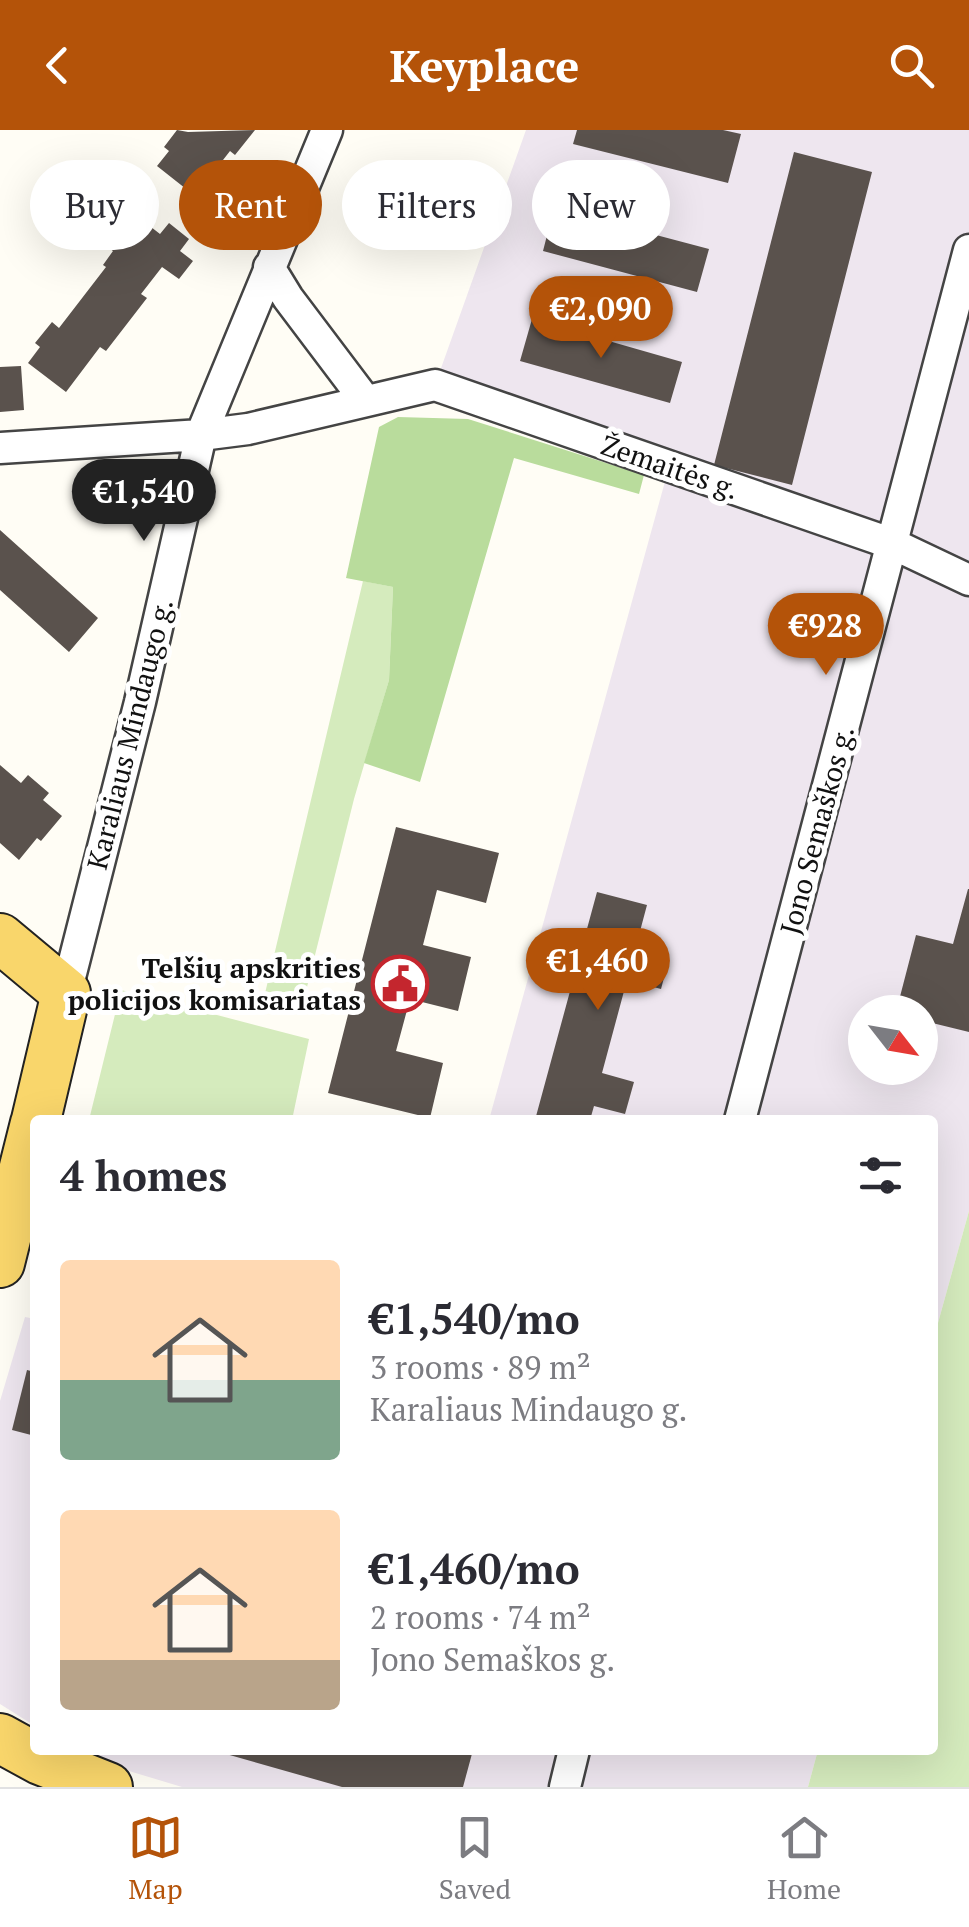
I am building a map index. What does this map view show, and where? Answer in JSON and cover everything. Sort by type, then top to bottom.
[{"type":"main road","points":[[0,938],[66,993]]},
{"type":"main road","name":"Karaliaus Mindaugo g.","points":[[36,1115],[66,993]]},
{"type":"main road","name":"Karaliaus Mindaugo g.","points":[[0,1263],[30,1141]]},
{"type":"main road","points":[[0,1738],[30,1754]]},
{"type":"main road","points":[[31,1755],[108,1787]]},
{"type":"street","name":"Karaliaus Mindaugo g.","points":[[66,993],[140,702],[201,435],[327,130]]},
{"type":"street","name":"Jono Semaškos g.","points":[[741,1115],[969,250]]},
{"type":"street","points":[[270,267],[288,298],[365,400]]},
{"type":"street","name":"Žemaitės g.","points":[[0,448],[248,429],[435,385],[892,544],[969,580]]},
{"type":"street","points":[[564,1787],[573,1755]]},
{"type":"shaded area","points":[[526,130],[969,130],[969,1211],[938,1323],[938,1115],[490,1115],[669,467],[435,385],[483,250],[512,250],[512,169]]},
{"type":"shaded area","points":[[25,1317],[30,1318],[30,1723],[0,1704],[0,1401]]},
{"type":"shaded area","points":[[92,1755],[817,1755],[808,1787],[182,1787]]},
{"type":"green space","points":[[398,417],[468,419],[644,475],[639,494],[514,458],[420,782],[364,763],[389,680],[393,587],[346,578],[379,427]]},
{"type":"green space","points":[[363,581],[393,587],[389,680],[354,799],[300,1015],[262,1006]]},
{"type":"green space","points":[[121,990],[309,1039],[293,1115],[90,1115]]},
{"type":"green space","points":[[969,1211],[969,1787],[808,1787],[817,1755],[938,1755],[938,1323]]},
{"type":"building","points":[[177,130],[255,130],[235,155],[230,151],[223,160],[179,160],[179,183],[159,168],[169,151],[164,147]]},
{"type":"building","points":[[577,130],[723,130],[741,134],[728,183],[670,168],[670,160],[637,160],[573,144]]},
{"type":"building","points":[[794,152],[872,172],[792,485],[714,465]]},
{"type":"building","points":[[169,223],[179,231],[179,250],[193,261],[179,279],[162,267],[141,294],[147,298],[106,351],[100,347],[66,392],[28,363],[40,347],[35,343],[52,322],[59,328],[106,267],[103,265],[113,251],[159,250],[159,233]]},
{"type":"building","points":[[670,239],[709,249],[697,292],[543,251],[670,250]]},
{"type":"building","points":[[532,319],[682,362],[670,403],[520,361]]},
{"type":"building","points":[[21,366],[24,410],[0,412],[0,367]]},
{"type":"building","points":[[0,530],[98,618],[69,652],[0,590]]},
{"type":"building","points":[[0,765],[21,783],[28,775],[49,793],[43,800],[62,816],[19,860],[0,843]]},
{"type":"building","points":[[396,827],[499,853],[486,903],[437,890],[423,945],[471,957],[458,1011],[410,999],[396,1051],[443,1063],[431,1115],[328,1093]]},
{"type":"building","points":[[969,889],[969,1032],[938,1024],[938,995],[900,995],[916,935],[953,944]]},
{"type":"building","points":[[597,892],[647,905],[635,950],[669,959],[661,989],[627,980],[602,1073],[634,1082],[625,1114],[594,1106],[591,1115],[536,1115]]},
{"type":"building","points":[[27,1370],[30,1371],[30,1435],[12,1430]]},
{"type":"building","points":[[230,1755],[472,1755],[463,1787],[342,1787]]},
{"type":"place","name":"Telšių apskrities policijos komisariatas","points":[[400,984]]}]
